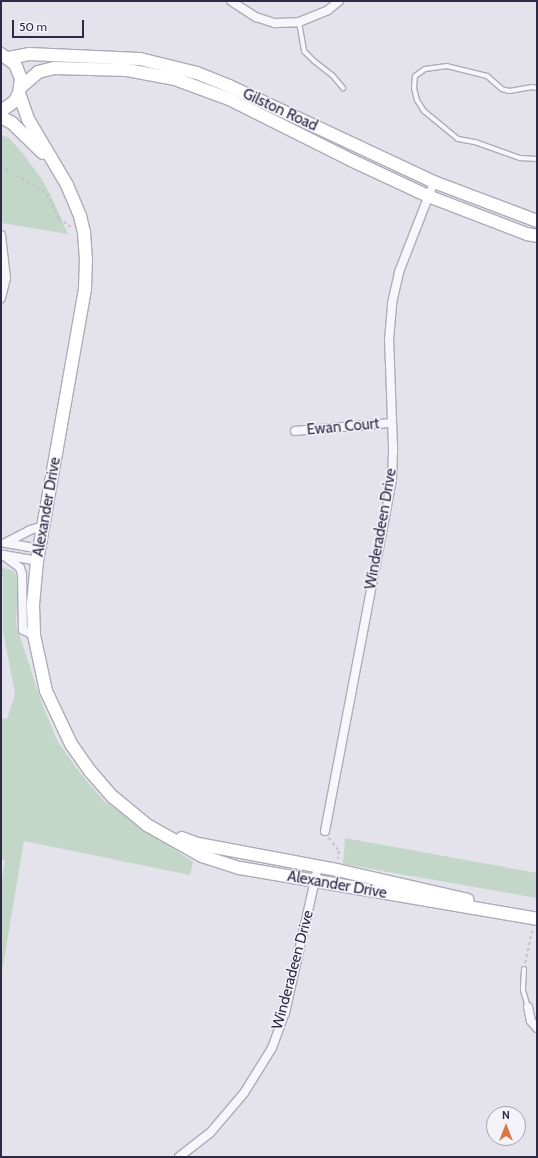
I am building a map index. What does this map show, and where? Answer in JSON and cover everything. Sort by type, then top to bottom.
[{"type":"main road","name":"Gilston Road","points":[[5,56],[29,54],[140,59],[197,73],[229,86],[434,182],[537,221]]},
{"type":"main road","name":"Alexander Drive","points":[[5,56],[19,71],[20,90],[28,119],[74,199],[84,232],[86,259],[85,289],[38,555],[33,605],[34,635],[46,691],[71,744],[90,771],[113,797],[147,825],[202,856],[240,868],[535,924]]},
{"type":"main road","name":"Gilston Road","points":[[1,111],[9,107],[20,90],[38,72],[54,68],[127,70],[175,79],[229,99],[353,161],[428,196],[527,234],[537,236]]},
{"type":"main road","name":"Alexander Drive","points":[[1,117],[12,123],[52,162]]},
{"type":"main road","name":"Alexander Drive","points":[[147,825],[198,844],[337,870],[484,904],[537,914]]},
{"type":"street","points":[[231,1],[256,17],[276,22],[299,22],[328,10],[340,1]]},
{"type":"street","name":"Winderadeen Drive","points":[[325,831],[392,480],[393,447],[389,340],[392,303],[399,272],[434,182]]},
{"type":"street","points":[[1,235],[6,278],[1,298]]},
{"type":"street","name":"Ewan Court","points":[[295,432],[391,423]]},
{"type":"street","points":[[3,542],[21,536],[30,530],[44,526]]},
{"type":"street","points":[[3,542],[38,555]]},
{"type":"street","points":[[2,555],[38,555]]},
{"type":"street","points":[[2,555],[20,568],[22,574],[23,630],[34,635]]},
{"type":"street","name":"Winderadeen Drive","points":[[178,1157],[210,1133],[244,1093],[272,1048],[285,1013],[316,882],[318,867]]},
{"type":"street","points":[[528,1007],[531,1022],[537,1028]]},
{"type":"lane","points":[[299,22],[304,51],[314,62],[333,76],[343,88]]},
{"type":"lane","points":[[537,88],[532,87],[509,91],[502,89],[487,76],[448,66],[425,69],[415,76],[414,88],[417,100],[424,111],[458,139],[475,142],[520,158],[537,159]]},
{"type":"lane","points":[[524,969],[523,990],[528,1007]]},
{"type":"path","points":[[1,166],[47,194],[59,218],[67,225],[84,232]]},
{"type":"path","points":[[325,831],[339,852],[337,870]]},
{"type":"path","points":[[524,969],[535,924]]},
{"type":"green space","points":[[1,135],[9,138],[41,178],[68,234],[1,223]]},
{"type":"green space","points":[[1,567],[14,571],[18,580],[16,624],[42,704],[58,742],[80,773],[104,801],[193,862],[190,875],[24,841],[1,978],[1,885],[5,860],[1,860],[1,718],[7,719],[15,694],[3,631],[3,578],[1,576]]},
{"type":"green space","points":[[345,838],[537,873],[537,898],[343,864]]}]
